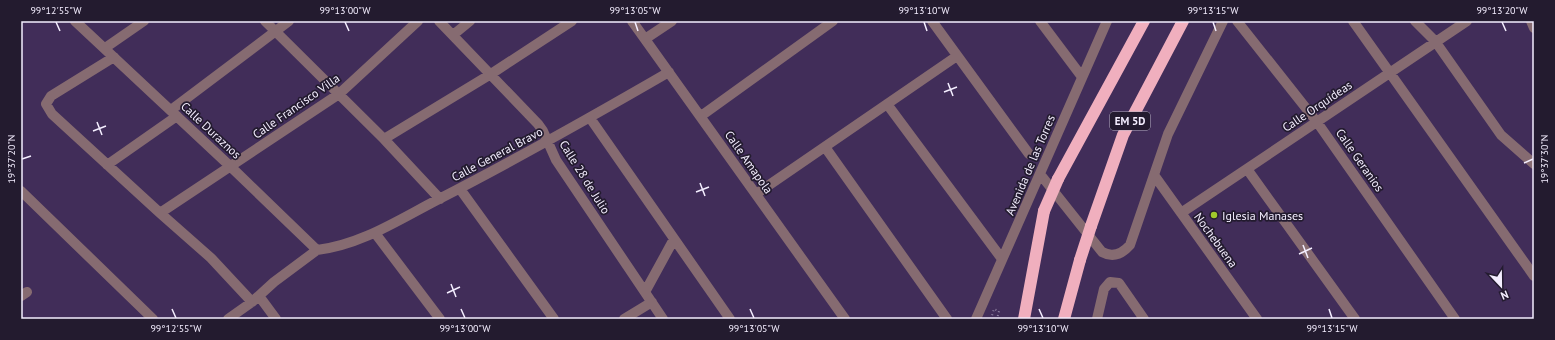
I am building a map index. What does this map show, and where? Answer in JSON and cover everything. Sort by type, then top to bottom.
[{"type":"highway","name":"EM 5D","points":[[1024,319],[1044,211],[1058,179],[1144,21]]},
{"type":"highway","name":"EM 5D","points":[[1064,319],[1090,226],[1123,134],[1183,21]]},
{"type":"street","name":"Calle Duraznos","points":[[75,21],[174,113],[317,250]]},
{"type":"street","points":[[105,48],[144,21]]},
{"type":"street","points":[[265,21],[384,139],[440,199]]},
{"type":"street","points":[[107,165],[289,21]]},
{"type":"street","name":"Calle Francisco Villa","points":[[160,213],[339,94],[418,21]]},
{"type":"street","name":"Calle 28 de Julio","points":[[439,21],[538,124],[556,160],[664,319]]},
{"type":"street","points":[[453,35],[470,21]]},
{"type":"street","points":[[384,139],[491,74],[572,21]]},
{"type":"street","name":"Calle Amapola","points":[[632,21],[845,319]]},
{"type":"street","points":[[645,39],[672,21]]},
{"type":"street","points":[[701,116],[833,21]]},
{"type":"street","points":[[932,21],[1030,154]]},
{"type":"street","points":[[1040,21],[1082,77]]},
{"type":"street","name":"Avenida de las Torres","points":[[976,319],[1107,21]]},
{"type":"street","points":[[1040,174],[1102,252],[1108,255],[1116,255],[1125,251],[1130,245],[1168,134],[1223,21]]},
{"type":"street","name":"Calle Geranios","points":[[1237,21],[1317,122],[1455,319]]},
{"type":"street","points":[[1353,21],[1534,276]]},
{"type":"street","points":[[1415,21],[1435,42],[1501,135],[1534,164]]},
{"type":"street","name":"Calle Orquídeas","points":[[1181,213],[1467,21]]},
{"type":"street","points":[[1531,21],[1534,28]]},
{"type":"street","points":[[756,194],[957,56]]},
{"type":"street","points":[[114,57],[51,96],[46,104],[52,114],[276,319]]},
{"type":"street","name":"Calle General Bravo","points":[[317,250],[332,248],[375,232],[548,142],[669,72]]},
{"type":"street","points":[[887,104],[1002,260]]},
{"type":"street","points":[[590,118],[730,319]]},
{"type":"street","points":[[825,147],[947,319]]},
{"type":"street","points":[[1247,169],[1355,319]]},
{"type":"street","name":"Nochebuena","points":[[1154,176],[1257,319]]},
{"type":"street","points":[[460,189],[554,319]]},
{"type":"street","points":[[21,191],[153,319]]},
{"type":"street","points":[[375,232],[440,319]]},
{"type":"street","points":[[645,292],[674,239]]},
{"type":"street","points":[[228,319],[317,250]]},
{"type":"street","points":[[1096,319],[1104,289],[1110,282],[1119,283],[1144,319]]},
{"type":"street","points":[[624,319],[652,302]]},
{"type":"path","points":[[991,319],[994,309],[999,311],[996,319]]},
{"type":"place","name":"Iglesia Manases","points":[[1214,215]]}]
